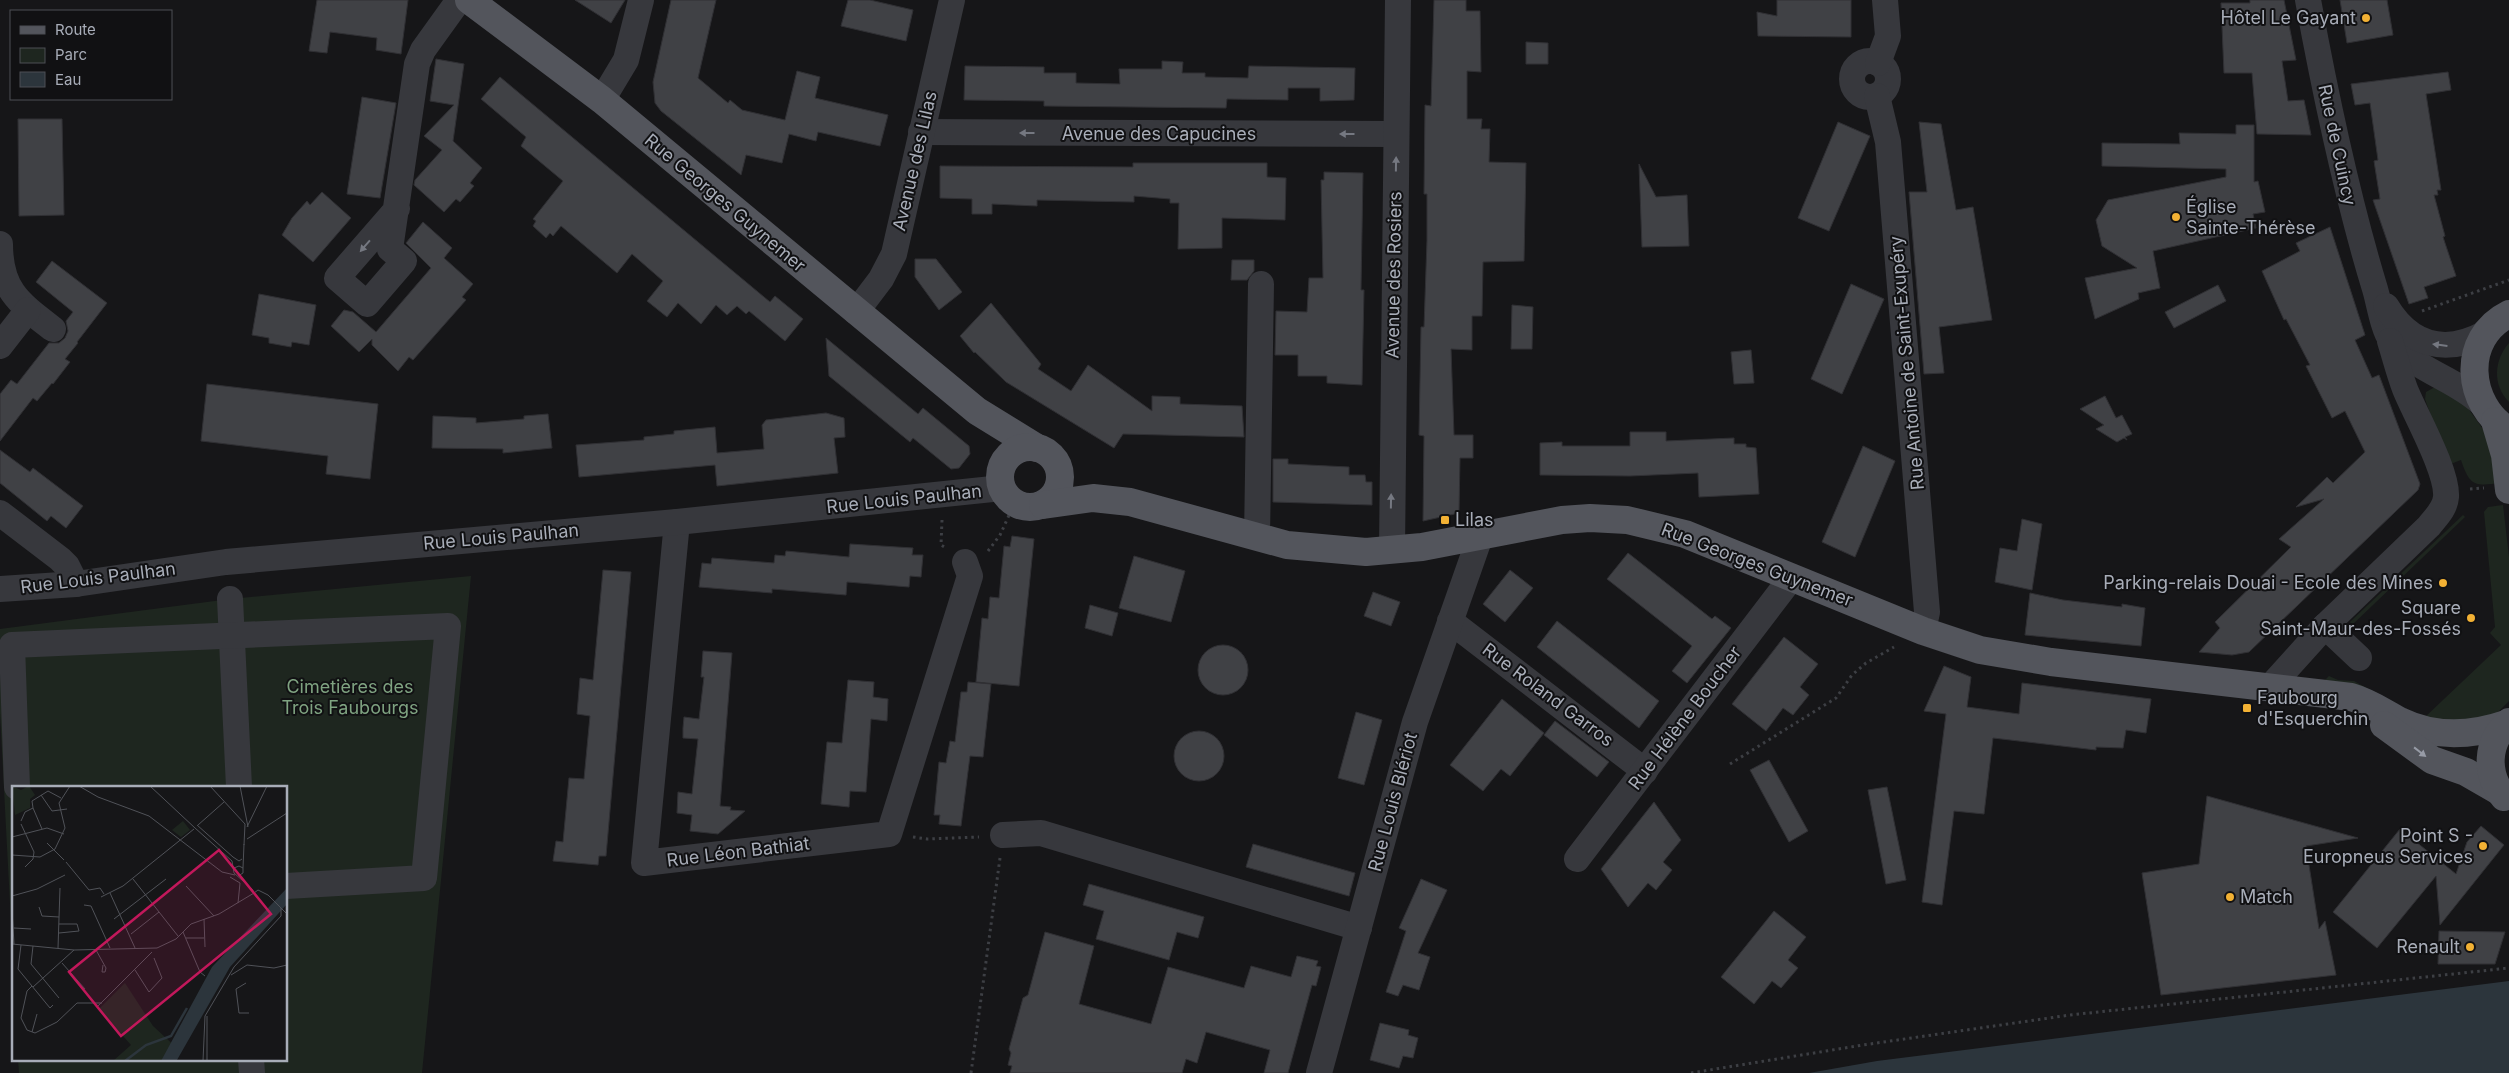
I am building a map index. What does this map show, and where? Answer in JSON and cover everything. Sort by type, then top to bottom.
[{"type":"main road","name":"Rue Georges Guynemer","points":[[469,0],[602,100],[977,411],[1046,455],[1080,481],[1120,493],[1153,506],[1257,537],[1312,548],[1366,552],[1392,550],[1562,520],[1590,518],[1627,520],[1685,534],[1923,631],[1995,654],[2318,692]]},
{"type":"main road","points":[[2509,314],[2486,333],[2476,355],[2473,371],[2475,388],[2495,418],[2502,441],[2509,490]]},
{"type":"main road","name":"Rue Georges Guynemer","points":[[977,411],[992,434],[999,451],[1006,487]]},
{"type":"main road","points":[[1017,450],[1046,455],[1061,476],[1059,486],[1055,495],[1043,504],[1029,508],[1006,487],[1006,459],[1017,450]]},
{"type":"main road","name":"Rue Georges Guynemer","points":[[1043,504],[1101,498],[1153,506]]},
{"type":"main road","points":[[2318,692],[2360,700],[2406,723],[2432,732],[2472,733],[2508,723]]},
{"type":"main road","points":[[2318,692],[2364,713],[2432,760],[2466,772],[2504,796]]},
{"type":"main road","points":[[2504,796],[2492,776],[2491,752],[2497,737],[2508,723]]},
{"type":"street","points":[[397,209],[419,56],[459,0]]},
{"type":"street","points":[[602,100],[626,60],[642,0]]},
{"type":"street","name":"Avenue des Lilas","points":[[856,312],[878,284],[894,254],[952,0]]},
{"type":"street","name":"Avenue des Rosiers","points":[[1392,550],[1398,0]]},
{"type":"street","name":"Rue Antoine de Saint-Exupéry","points":[[1885,0],[1888,36],[1878,63],[1883,67],[1888,80],[1887,86],[1877,96],[1888,142],[1927,612],[1923,631]]},
{"type":"street","name":"Rue de Cuincy","points":[[2308,0],[2352,213],[2375,288],[2401,350],[2428,370],[2461,387],[2495,418]]},
{"type":"street","name":"Avenue des Capucines","points":[[921,132],[1396,134]]},
{"type":"street","points":[[0,244],[0,263],[6,284],[13,295],[28,310],[53,329]]},
{"type":"street","points":[[1257,537],[1261,284]]},
{"type":"street","points":[[0,346],[28,310]]},
{"type":"street","points":[[2393,329],[2408,331],[2425,341],[2441,346],[2460,345],[2486,333]]},
{"type":"street","name":"Rue de Cuincy","points":[[2393,329],[2405,389],[2422,422]]},
{"type":"street","name":"Rue de Cuincy","points":[[2428,370],[2418,392],[2422,422],[2446,499]]},
{"type":"street","name":"Rue Louis Paulhan","points":[[0,589],[76,584],[226,562],[677,522],[1006,487]]},
{"type":"street","points":[[2270,686],[2325,626],[2429,526],[2446,499]]},
{"type":"street","points":[[0,513],[60,558],[67,566],[76,584]]},
{"type":"street","name":"Rue Léon Bathiat","points":[[677,522],[644,863],[889,834]]},
{"type":"street","name":"Rue Louis Blériot","points":[[1319,1073],[1415,722],[1481,534]]},
{"type":"street","points":[[889,834],[968,569]]},
{"type":"street","name":"Rue Hélène Boucher","points":[[1577,860],[1792,577]]},
{"type":"street","points":[[230,598],[239,786]]},
{"type":"street","name":"Rue Roland Garros","points":[[1450,621],[1644,771]]},
{"type":"street","points":[[17,786],[12,645],[448,626],[424,878],[288,886]]},
{"type":"street","points":[[2325,626],[2359,658]]},
{"type":"street","points":[[1003,835],[1041,833],[1359,928]]},
{"type":"street","points":[[251,1060],[252,1073]]},
{"type":"path","points":[[2393,329],[2509,280]]},
{"type":"path","points":[[2446,499],[2508,486]]},
{"type":"path","points":[[943,494],[941,545],[968,569],[1000,535],[1006,487]]},
{"type":"path","points":[[1730,764],[1836,698],[1852,675],[1866,662],[1923,631]]},
{"type":"path","points":[[889,834],[927,839],[1003,835],[971,1073]]},
{"type":"path","points":[[1691,1073],[1863,1045],[2070,1015],[2509,968]]},
{"type":"green space","points":[[2509,343],[2509,402],[2500,388],[2497,372],[2500,357]]},
{"type":"green space","points":[[2435,387],[2462,400],[2488,436],[2501,483],[2475,483],[2467,475],[2461,460],[2448,465],[2425,399],[2426,392]]},
{"type":"green space","points":[[2503,505],[2509,557],[2509,701],[2496,714],[2433,725],[2415,720],[2357,691],[2324,681],[2329,676],[2338,680],[2354,681],[2423,719],[2501,645],[2490,633],[2495,627],[2484,512],[2488,507]]},
{"type":"green space","points":[[2463,515],[2465,517],[2352,625],[2350,622]]},
{"type":"green space","name":"Cimetières des Trois Faubourgs","points":[[471,576],[422,1073],[19,1073],[18,1060],[288,1060],[288,786],[12,786],[12,942],[0,713],[0,629],[230,599]]},
{"type":"water","points":[[2509,981],[2509,1073],[1809,1073],[1877,1061]]},
{"type":"building","points":[[317,0],[408,0],[401,54],[376,50],[377,38],[330,32],[327,53],[309,51]]},
{"type":"building","points":[[575,0],[625,0],[611,23]]},
{"type":"building","points":[[671,0],[716,0],[698,78],[728,103],[730,100],[742,110],[785,120],[797,71],[820,77],[815,98],[888,115],[880,146],[818,132],[816,141],[789,134],[782,163],[746,155],[741,175],[661,111],[655,103],[653,82]]},
{"type":"building","points":[[848,0],[870,0],[913,10],[906,41],[841,26]]},
{"type":"building","points":[[1434,0],[1466,0],[1466,11],[1480,11],[1481,72],[1467,71],[1467,119],[1482,119],[1481,129],[1490,129],[1489,162],[1526,163],[1524,261],[1483,262],[1482,316],[1472,316],[1472,350],[1451,349],[1454,435],[1473,435],[1473,458],[1460,458],[1459,513],[1423,521],[1424,436],[1419,435],[1421,327],[1424,327],[1427,240],[1427,194],[1424,194],[1425,105],[1431,106]]},
{"type":"building","points":[[1777,0],[1851,0],[1851,37],[1758,36],[1757,12],[1777,16]]},
{"type":"building","points":[[2250,0],[2284,0],[2296,60],[2282,61],[2288,101],[2304,100],[2311,135],[2257,134],[2252,73],[2224,73],[2221,3],[2250,3]]},
{"type":"building","name":"Hôtel Le Gayant","points":[[2340,0],[2387,0],[2393,35],[2347,43]]},
{"type":"building","points":[[1526,42],[1548,43],[1548,64],[1526,64]]},
{"type":"building","points":[[436,59],[464,64],[453,141],[482,168],[470,183],[474,186],[460,202],[456,199],[444,212],[414,185],[415,180],[442,150],[424,136],[454,105],[430,101]]},
{"type":"building","points":[[1162,61],[1183,62],[1182,73],[1205,73],[1205,77],[1248,78],[1249,66],[1355,68],[1354,100],[1320,101],[1320,88],[1288,88],[1288,100],[1227,99],[1226,108],[1044,106],[1044,101],[964,100],[965,66],[1044,67],[1044,73],[1076,73],[1076,83],[1120,84],[1119,69],[1162,69]]},
{"type":"building","points":[[2448,72],[2451,90],[2426,94],[2441,190],[2437,190],[2438,195],[2434,195],[2445,236],[2443,237],[2456,276],[2424,287],[2428,298],[2409,304],[2373,200],[2380,199],[2374,161],[2378,160],[2370,103],[2355,105],[2351,84]]},
{"type":"building","points":[[500,77],[770,302],[775,296],[803,319],[785,341],[749,311],[746,314],[737,306],[727,315],[716,305],[701,324],[678,303],[667,317],[647,301],[663,281],[632,254],[617,273],[561,226],[553,236],[550,233],[546,238],[533,226],[536,221],[533,219],[563,181],[521,146],[526,137],[481,99]]},
{"type":"building","points":[[362,97],[396,103],[380,198],[347,194]]},
{"type":"building","points":[[18,119],[62,119],[64,215],[19,216]]},
{"type":"building","points":[[1838,122],[1870,136],[1829,231],[1798,218]]},
{"type":"building","points":[[1919,122],[1941,124],[1956,210],[1973,207],[1992,320],[1939,327],[1944,373],[1924,374],[1909,192],[1927,192]]},
{"type":"building","points":[[2236,125],[2254,125],[2254,182],[2258,181],[2265,212],[2253,214],[2256,228],[2153,251],[2160,288],[2138,293],[2139,299],[2095,319],[2085,278],[2137,268],[2102,246],[2096,220],[2108,200],[2226,177],[2226,169],[2102,166],[2102,143],[2180,144],[2179,133],[2236,134]]},
{"type":"building","points":[[1133,163],[1267,163],[1267,177],[1286,178],[1285,220],[1222,218],[1222,248],[1178,249],[1179,203],[1170,203],[1170,199],[1134,196],[1134,202],[1037,200],[1037,206],[992,204],[992,214],[972,214],[972,199],[940,198],[940,166],[1133,167]]},
{"type":"building","points":[[1639,164],[1656,197],[1687,195],[1689,246],[1642,247]]},
{"type":"building","points":[[1324,172],[1363,173],[1361,290],[1364,290],[1362,385],[1327,383],[1327,376],[1298,376],[1298,355],[1275,355],[1276,311],[1307,312],[1309,278],[1323,278],[1321,180],[1324,180]]},
{"type":"building","points":[[322,192],[351,218],[313,262],[282,235],[292,218],[307,201],[310,205]]},
{"type":"building","points":[[423,222],[452,248],[444,258],[473,284],[462,297],[466,300],[413,360],[409,357],[398,371],[372,345],[372,339],[359,352],[331,326],[344,310],[353,312],[376,332],[431,268],[406,243]]},
{"type":"building","points":[[2330,227],[2365,335],[2355,340],[2372,378],[2379,375],[2420,484],[2418,490],[2249,652],[2232,655],[2199,652],[2220,628],[2215,622],[2291,547],[2279,539],[2324,499],[2296,507],[2327,477],[2333,483],[2365,452],[2345,411],[2332,418],[2306,366],[2310,365],[2286,319],[2284,320],[2262,271],[2300,251],[2296,243]]},
{"type":"building","points":[[915,259],[936,259],[962,292],[939,310],[915,277]]},
{"type":"building","points":[[1232,260],[1254,260],[1254,271],[1247,280],[1231,280]]},
{"type":"building","points":[[52,261],[107,303],[65,359],[70,362],[53,384],[37,401],[33,398],[0,441],[0,394],[11,380],[17,384],[49,343],[59,343],[65,338],[68,331],[66,321],[73,312],[36,282]]},
{"type":"building","points":[[1851,284],[1884,299],[1842,394],[1811,379]]},
{"type":"building","points":[[2218,285],[2226,301],[2174,328],[2165,312]]},
{"type":"building","points":[[259,294],[316,305],[309,345],[292,342],[291,347],[269,343],[269,338],[252,335]]},
{"type":"building","points":[[991,303],[1041,364],[1038,369],[1071,391],[1088,365],[1152,411],[1152,396],[1180,397],[1180,404],[1242,406],[1244,437],[1123,434],[1114,448],[1006,382],[974,353],[960,336]]},
{"type":"building","points":[[1512,305],[1533,307],[1532,349],[1511,349]]},
{"type":"building","points":[[826,338],[918,414],[923,408],[969,446],[970,454],[959,468],[951,469],[913,438],[910,442],[829,376]]},
{"type":"building","points":[[1751,350],[1754,383],[1734,384],[1731,352]]},
{"type":"building","points":[[207,384],[378,404],[370,479],[326,474],[328,456],[201,441]]},
{"type":"building","points":[[2105,396],[2116,418],[2122,415],[2132,434],[2125,437],[2127,440],[2124,438],[2117,442],[2096,429],[2104,425],[2080,409]]},
{"type":"building","points":[[826,413],[844,418],[845,437],[834,438],[838,473],[717,486],[715,465],[579,477],[576,445],[644,440],[644,437],[674,434],[674,431],[715,427],[717,453],[764,449],[762,425],[766,420]]},
{"type":"building","points":[[548,414],[552,448],[503,453],[503,449],[432,448],[433,416],[476,418],[476,423],[524,419],[524,416]]},
{"type":"building","points":[[1630,432],[1666,432],[1666,441],[1734,438],[1734,444],[1746,444],[1746,447],[1756,448],[1759,494],[1699,497],[1698,473],[1630,476],[1540,475],[1540,443],[1562,442],[1562,446],[1630,446]]},
{"type":"building","points":[[1863,446],[1895,461],[1855,557],[1822,542]]},
{"type":"building","points":[[0,450],[30,472],[33,468],[83,506],[66,528],[51,516],[47,521],[0,483]]},
{"type":"building","points":[[1273,459],[1288,459],[1288,464],[1349,467],[1349,475],[1365,475],[1366,482],[1372,482],[1372,505],[1273,502]]},
{"type":"building","points":[[2022,519],[2042,524],[2032,590],[1995,582],[2000,548],[2017,551]]},
{"type":"building","points":[[1012,536],[1034,539],[1019,686],[976,682],[982,618],[988,619],[990,597],[999,598],[1004,546],[1010,547]]},
{"type":"building","points":[[850,544],[913,548],[912,555],[923,555],[921,577],[910,576],[909,587],[847,582],[846,595],[772,589],[772,593],[699,587],[702,563],[711,564],[712,558],[774,563],[775,555],[785,556],[786,551],[849,557]]},
{"type":"building","points":[[1628,553],[1712,619],[1715,616],[1731,628],[1687,683],[1672,671],[1692,646],[1607,579]]},
{"type":"building","points":[[1134,556],[1185,571],[1171,622],[1119,608]]},
{"type":"building","points":[[603,570],[631,572],[606,856],[599,856],[598,865],[553,861],[556,841],[563,842],[569,778],[584,779],[590,716],[577,714],[580,678],[593,680]]},
{"type":"building","points":[[1510,570],[1533,588],[1505,622],[1483,604]]},
{"type":"building","points":[[1373,592],[1400,602],[1391,626],[1364,616]]},
{"type":"building","points":[[2030,593],[2063,600],[2122,607],[2122,604],[2145,608],[2141,646],[2025,635]]},
{"type":"building","points":[[1090,605],[1118,613],[1112,636],[1085,628]]},
{"type":"building","points":[[1557,621],[1659,701],[1639,728],[1537,647]]},
{"type":"building","points":[[1784,637],[1818,664],[1800,687],[1809,695],[1793,715],[1783,708],[1766,731],[1732,704]]},
{"type":"building","points":[[1218,645],[1228,645],[1241,652],[1248,665],[1248,675],[1241,688],[1228,695],[1218,695],[1209,691],[1202,684],[1198,675],[1198,665],[1202,656],[1209,649]]},
{"type":"building","points":[[703,651],[732,653],[720,806],[731,807],[730,810],[745,811],[718,834],[690,831],[692,815],[677,813],[678,792],[692,794],[698,739],[683,738],[683,728],[684,717],[699,719],[704,677],[701,677]]},
{"type":"building","points":[[1944,666],[1971,677],[1967,707],[2019,714],[2022,683],[2151,699],[2146,733],[2126,730],[2123,748],[2096,747],[2096,750],[1993,738],[1984,814],[1954,811],[1942,905],[1922,902],[1946,714],[1924,711]]},
{"type":"building","points":[[848,680],[874,682],[873,697],[888,699],[887,721],[871,719],[866,792],[850,791],[849,807],[821,804],[827,742],[842,743]]},
{"type":"building","points":[[968,682],[991,684],[983,757],[970,756],[961,826],[939,824],[940,815],[934,815],[939,762],[946,763],[950,741],[955,742],[961,692],[967,692]]},
{"type":"building","points":[[1502,699],[1544,733],[1510,776],[1501,769],[1483,791],[1450,765]]},
{"type":"building","points":[[1356,712],[1382,720],[1364,785],[1338,778]]},
{"type":"building","points":[[1555,721],[1609,762],[1597,777],[1544,735]]},
{"type":"building","points":[[1194,731],[1204,731],[1217,738],[1224,751],[1224,761],[1217,774],[1204,781],[1194,781],[1185,777],[1178,770],[1174,761],[1174,751],[1178,742],[1185,735]]},
{"type":"building","points":[[1769,760],[1808,831],[1789,842],[1750,770]]},
{"type":"building","points":[[1887,787],[1906,880],[1886,884],[1868,790]]},
{"type":"building","name":"Match","points":[[2207,796],[2358,838],[2306,846],[2319,929],[2325,921],[2336,975],[2161,995],[2142,873],[2199,864]]},
{"type":"building","points":[[1654,802],[1681,840],[1663,862],[1672,870],[1656,890],[1648,883],[1628,907],[1601,869]]},
{"type":"building","points":[[2481,826],[2504,845],[2440,925],[2436,876],[2377,948],[2333,912],[2400,829],[2456,874],[2467,842]]},
{"type":"building","points":[[1253,844],[1355,873],[1349,896],[1246,867]]},
{"type":"building","points":[[1421,879],[1447,890],[1418,953],[1430,957],[1419,990],[1403,985],[1398,996],[1386,992],[1406,931],[1399,928]]},
{"type":"building","points":[[1089,884],[1204,917],[1198,938],[1177,932],[1169,960],[1096,939],[1104,911],[1083,905]]},
{"type":"building","points":[[1774,911],[1806,937],[1788,960],[1798,968],[1781,988],[1772,981],[1754,1004],[1721,977]]},
{"type":"building","points":[[2439,931],[2505,932],[2495,964],[2438,964]]},
{"type":"building","points":[[1045,932],[1094,946],[1079,1004],[1151,1024],[1168,967],[1244,988],[1251,966],[1291,977],[1297,956],[1318,961],[1316,966],[1321,967],[1316,986],[1312,985],[1288,1073],[1264,1073],[1270,1050],[1206,1032],[1197,1063],[1186,1059],[1182,1073],[1010,1073],[1012,1066],[1008,1065],[1011,1053],[1009,1049],[1023,998],[1028,995]]},
{"type":"building","points":[[1380,1023],[1409,1030],[1408,1035],[1418,1038],[1413,1058],[1403,1056],[1399,1068],[1370,1060]]},
{"type":"place","name":"Hôtel Le Gayant","points":[[2366,18]]},
{"type":"place","name":"Église Sainte-Thérèse","points":[[2176,217]]},
{"type":"place","name":"Lilas","points":[[1445,520]]},
{"type":"place","name":"Parking-relais Douai - Ecole des Mines","points":[[2443,583]]},
{"type":"place","name":"Square Saint-Maur-des-Fossés","points":[[2471,618]]},
{"type":"place","name":"Faubourg d'Esquerchin","points":[[2247,708]]},
{"type":"place","name":"Point S - Europneus Services","points":[[2483,846]]},
{"type":"place","name":"Match","points":[[2230,897]]},
{"type":"place","name":"Renault","points":[[2470,947]]}]
